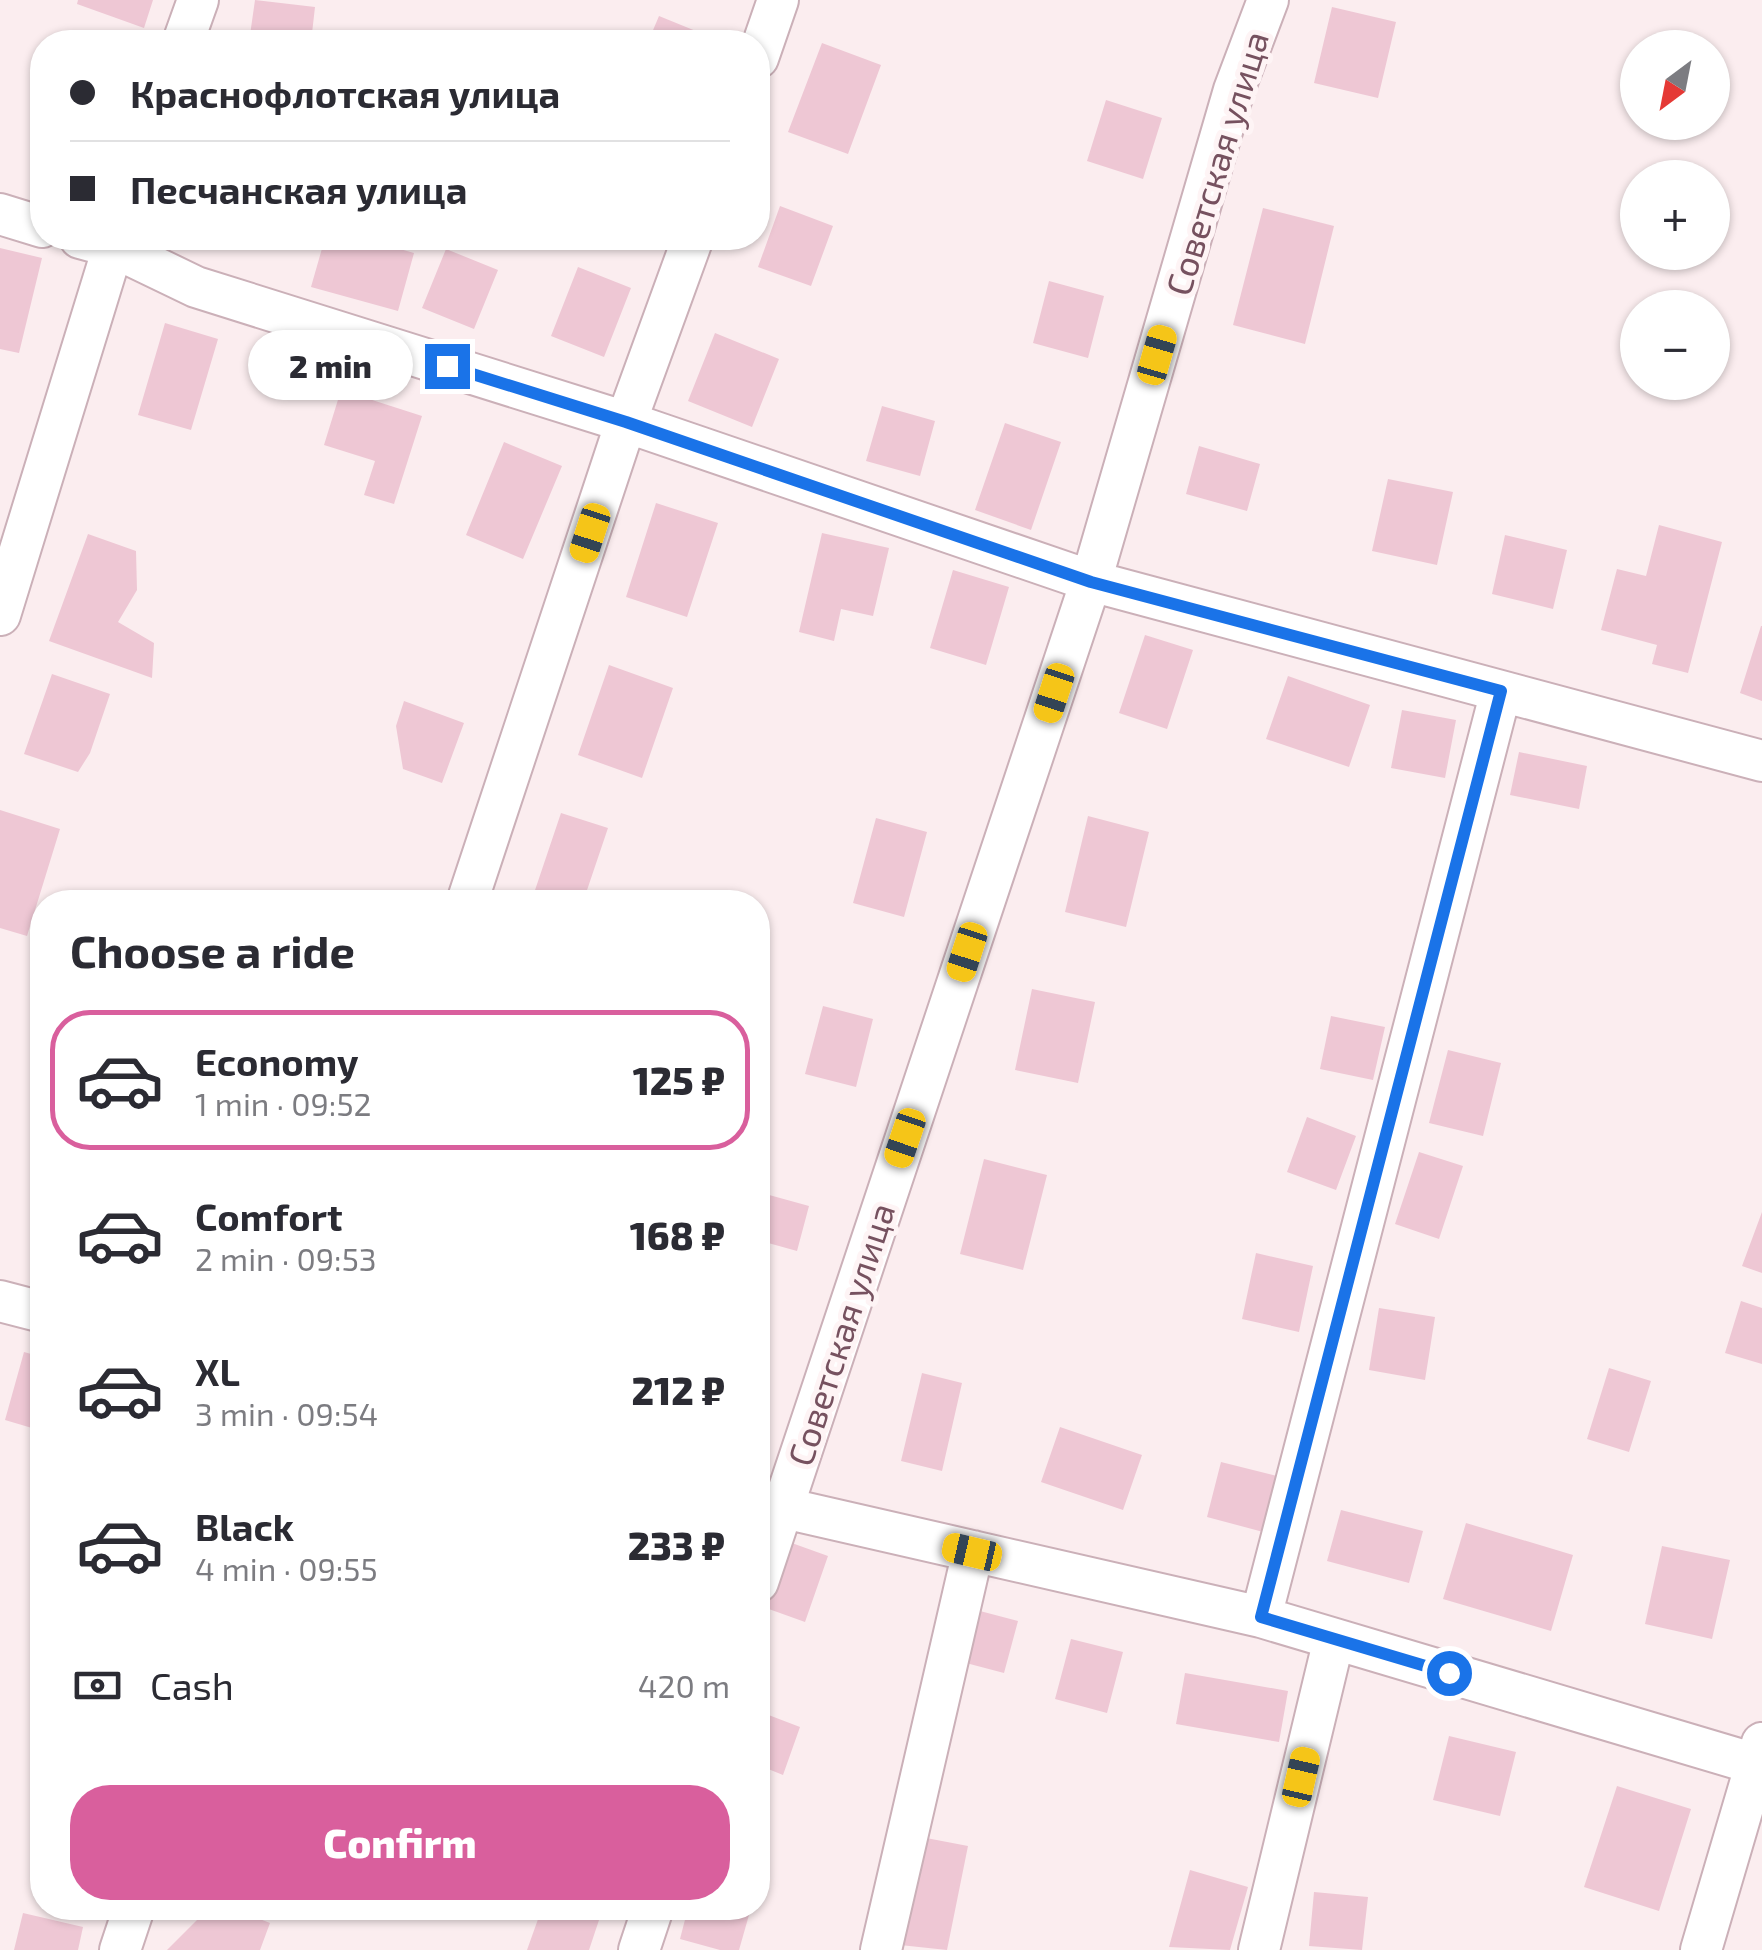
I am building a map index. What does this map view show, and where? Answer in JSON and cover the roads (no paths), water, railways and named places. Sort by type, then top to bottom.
[{"type":"street","points":[[188,30],[198,0]]},
{"type":"street","points":[[768,30],[778,0]]},
{"type":"street","name":"Советская улица","points":[[770,1503],[1091,582],[1234,90],[1268,0]]},
{"type":"street","points":[[0,214],[30,223]]},
{"type":"street","points":[[0,615],[101,250]]},
{"type":"street","points":[[121,250],[196,287],[626,422],[1091,582],[1762,761]]},
{"type":"street","points":[[471,890],[626,422],[689,250]]},
{"type":"street","points":[[1261,1617],[1501,691]]},
{"type":"street","points":[[0,1301],[30,1309]]},
{"type":"street","points":[[770,1506],[1261,1617],[1760,1758],[1701,1950]]},
{"type":"street","points":[[881,1950],[972,1552]]},
{"type":"street","points":[[1260,1950],[1334,1639]]},
{"type":"street","points":[[120,1950],[130,1920]]},
{"type":"street","points":[[639,1950],[648,1920]]}]
